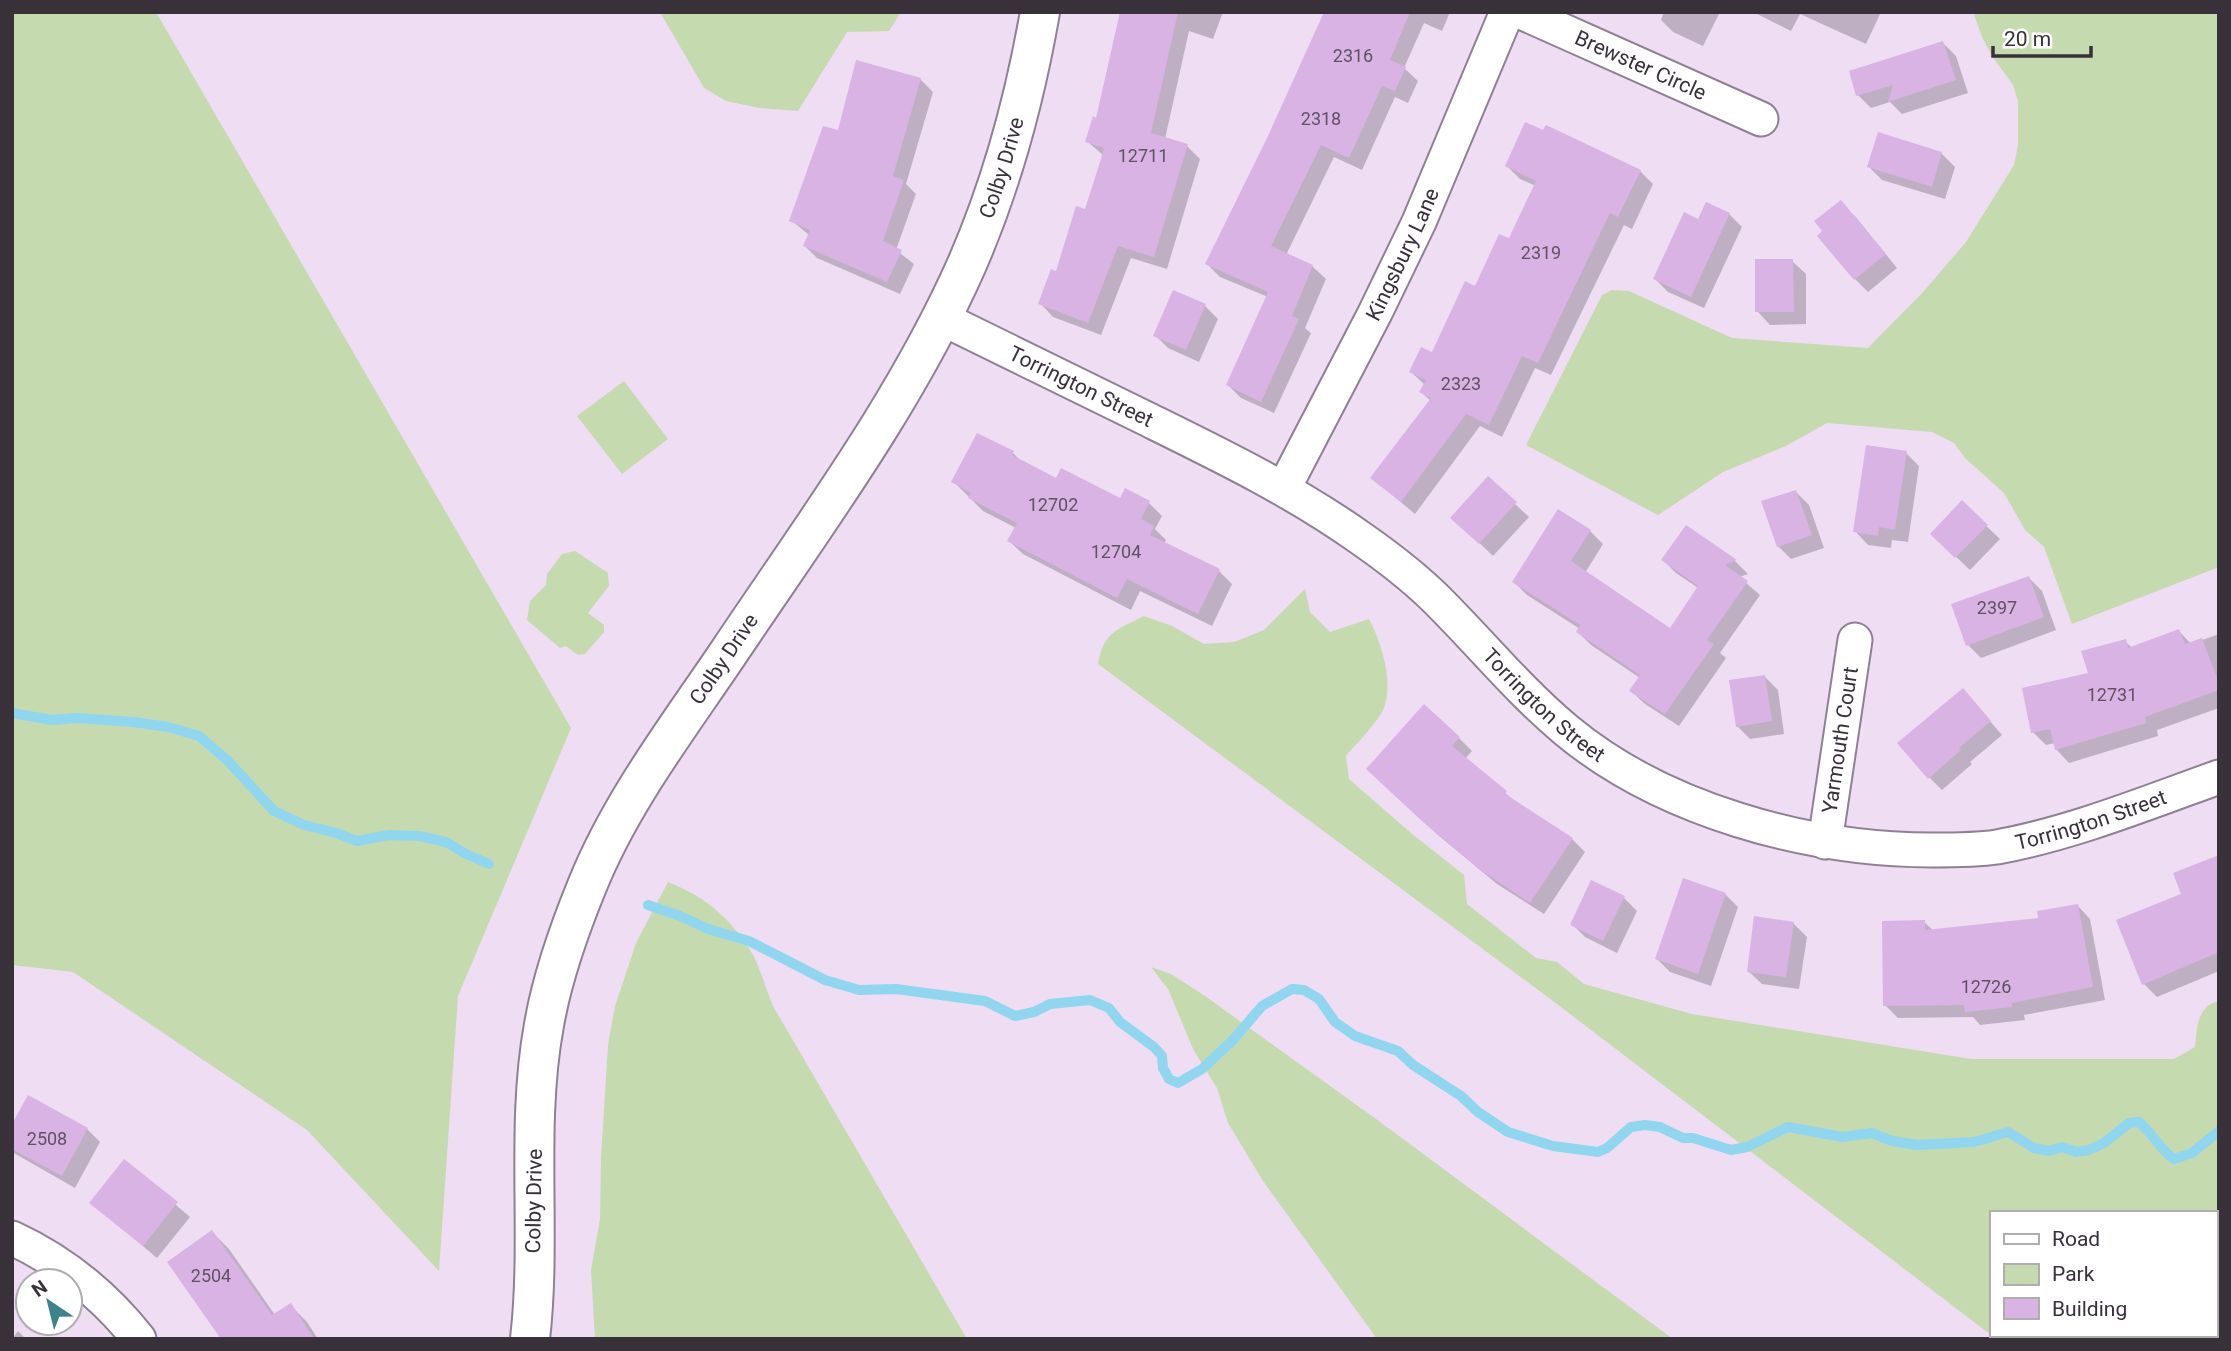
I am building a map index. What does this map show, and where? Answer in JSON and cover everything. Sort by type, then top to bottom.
[{"type":"street","name":"Colby Drive","points":[[530,1339],[536,1113],[543,1026],[555,979],[587,885],[627,806],[874,435],[941,318],[985,219],[1013,135],[1029,72],[1040,12]]},
{"type":"street","name":"Kingsbury Lane","points":[[1284,488],[1419,222],[1507,12]]},
{"type":"street","name":"Brewster Circle","points":[[1521,12],[1761,119]]},
{"type":"street","name":"Torrington Street","points":[[941,318],[1284,488],[1330,517],[1397,565],[1430,593],[1494,662],[1546,712],[1597,753],[1652,785],[1710,811],[1825,842],[1895,850],[1994,847],[2070,830],[2219,777]]},
{"type":"street","name":"Yarmouth Court","points":[[1825,842],[1856,640]]},
{"type":"street","points":[[12,1238],[34,1248],[78,1277],[124,1319],[139,1339]]},
{"type":"green space","points":[[12,12],[156,12],[571,728],[458,996],[439,1271],[307,1130],[73,972],[12,965]]},
{"type":"green space","points":[[660,12],[901,12],[889,31],[847,32],[798,111],[759,108],[726,101],[704,88]]},
{"type":"green space","points":[[1973,12],[2219,12],[2219,567],[2072,624],[2044,547],[2025,530],[2004,493],[1965,458],[1954,443],[1932,432],[1827,423],[1786,446],[1723,472],[1658,515],[1526,445],[1602,295],[1612,290],[1629,291],[1732,338],[1868,348],[1924,291],[1966,242],[2014,165],[2018,145],[2018,101],[2013,85],[1982,37]]},
{"type":"green space","points":[[624,381],[668,439],[622,474],[577,416]]},
{"type":"green space","points":[[575,551],[608,573],[609,586],[588,613],[604,625],[604,632],[585,654],[578,655],[566,646],[560,648],[527,620],[530,601],[546,585],[547,574],[562,554]]},
{"type":"green space","points":[[1305,589],[1310,612],[1330,632],[1369,619],[1382,653],[1387,692],[1381,714],[1346,756],[1349,779],[1464,875],[1467,904],[1536,958],[1557,962],[1584,984],[1692,1014],[1971,1059],[2174,1059],[2195,1047],[2202,1013],[2206,1007],[2219,1001],[2219,1339],[1996,1339],[1994,1337],[2217,1337],[2217,1211],[1990,1211],[1990,1334],[1549,998],[1098,664],[1108,638],[1144,616],[1172,626],[1204,644],[1234,642],[1264,630]]},
{"type":"green space","points":[[668,882],[706,902],[727,920],[745,942],[756,961],[773,1006],[967,1339],[595,1339],[591,1270],[600,1219],[608,1045],[615,1006],[636,943]]},
{"type":"green space","points":[[1151,967],[1171,974],[1205,996],[1673,1339],[1377,1339],[1263,1181],[1228,1123],[1217,1088],[1194,1051],[1168,989]]},
{"type":"building","points":[[1120,12],[1178,12],[1151,133],[1188,144],[1154,257],[1118,246],[1088,323],[1038,304],[1051,269],[1056,271],[1076,206],[1085,209],[1104,148],[1085,142],[1093,116],[1096,118]]},
{"type":"building","points":[[1324,12],[1410,12],[1390,60],[1406,67],[1395,91],[1382,86],[1349,158],[1321,145],[1271,246],[1313,265],[1292,316],[1299,319],[1261,402],[1226,385],[1268,292],[1205,264],[1268,136]]},
{"type":"building","points":[[1943,41],[1956,80],[1888,102],[1893,85],[1856,96],[1849,71]]},
{"type":"building","points":[[856,60],[921,78],[893,176],[904,180],[883,241],[902,250],[887,282],[803,246],[810,230],[789,221],[823,126],[838,130]]},
{"type":"building","points":[[1525,122],[1543,130],[1546,125],[1641,170],[1618,217],[1610,213],[1538,363],[1522,356],[1489,425],[1466,414],[1401,502],[1370,478],[1431,398],[1419,392],[1426,380],[1409,372],[1421,347],[1432,352],[1465,281],[1475,286],[1499,234],[1509,238],[1536,181],[1505,166]]},
{"type":"building","points":[[1878,132],[1942,152],[1932,187],[1867,167]]},
{"type":"building","points":[[1841,200],[1886,254],[1854,280],[1817,236],[1822,231],[1814,221]]},
{"type":"building","points":[[1706,202],[1730,213],[1691,297],[1653,279],[1684,212],[1698,219]]},
{"type":"building","points":[[1755,259],[1793,259],[1794,312],[1755,312]]},
{"type":"building","points":[[1173,290],[1206,304],[1186,350],[1153,336]]},
{"type":"building","points":[[977,433],[1014,451],[1012,455],[1056,478],[1061,468],[1120,498],[1125,488],[1150,501],[1141,519],[1154,526],[1150,535],[1220,569],[1198,614],[1127,579],[1117,598],[1007,541],[1017,523],[968,498],[971,493],[951,482]]},
{"type":"building","points":[[1866,445],[1907,451],[1895,530],[1879,527],[1878,536],[1853,532]]},
{"type":"building","points":[[1488,476],[1517,502],[1479,544],[1450,518]]},
{"type":"building","points":[[1796,490],[1812,535],[1777,547],[1761,501]]},
{"type":"building","points":[[1962,500],[1988,525],[1955,558],[1930,534]]},
{"type":"building","points":[[1558,509],[1591,530],[1571,561],[1670,628],[1698,586],[1661,560],[1686,525],[1737,560],[1725,565],[1748,581],[1707,640],[1714,644],[1665,714],[1629,691],[1640,675],[1576,632],[1580,625],[1512,582]]},
{"type":"building","points":[[2029,576],[2044,617],[1966,646],[1951,604]]},
{"type":"building","points":[[2179,629],[2185,644],[2202,638],[2219,683],[2219,690],[2145,717],[2146,723],[2055,750],[2050,729],[2031,733],[2022,688],[2088,673],[2081,651],[2126,639],[2128,648]]},
{"type":"building","points":[[1765,675],[1772,721],[1736,727],[1729,680]]},
{"type":"building","points":[[1963,688],[1991,721],[1928,779],[1897,743]]},
{"type":"building","points":[[1424,704],[1460,737],[1452,746],[1507,791],[1505,794],[1573,838],[1530,903],[1482,871],[1423,822],[1366,769]]},
{"type":"building","points":[[2219,855],[2219,952],[2142,985],[2116,920],[2181,894],[2173,873]]},
{"type":"building","points":[[1683,878],[1726,893],[1698,974],[1655,959]]},
{"type":"building","points":[[1591,880],[1625,896],[1603,941],[1570,925]]},
{"type":"building","points":[[2078,904],[2093,987],[2012,1003],[2012,1007],[1965,1012],[1964,1005],[1883,1006],[1882,921],[1925,920],[1925,930],[2038,918],[2037,911]]},
{"type":"building","points":[[1754,916],[1794,922],[1786,977],[1747,972]]},
{"type":"building","points":[[28,1095],[88,1128],[62,1176],[12,1149],[12,1124]]},
{"type":"building","points":[[124,1159],[178,1202],[143,1246],[89,1203]]},
{"type":"building","points":[[212,1230],[272,1315],[291,1303],[314,1339],[221,1339],[167,1262]]},
{"type":"waterway","points":[[12,713],[52,720],[76,718],[134,722],[168,727],[199,736],[227,760],[274,811],[304,825],[357,841],[389,835],[419,836],[446,842],[489,864]]},
{"type":"waterway","points":[[648,905],[708,929],[749,941],[825,980],[859,990],[896,989],[985,1001],[1015,1016],[1034,1012],[1050,1004],[1090,1000],[1109,1008],[1120,1022],[1154,1047],[1162,1056],[1163,1068],[1169,1079],[1178,1083],[1202,1069],[1233,1040],[1262,1006],[1292,989],[1304,990],[1319,999],[1335,1022],[1355,1036],[1398,1051],[1413,1065],[1461,1096],[1478,1112],[1508,1132],[1553,1146],[1598,1152],[1607,1148],[1631,1127],[1645,1125],[1660,1127],[1683,1138],[1693,1138],[1731,1150],[1747,1147],[1788,1127],[1842,1137],[1872,1133],[1892,1141],[1917,1145],[1974,1142],[2008,1132],[2034,1148],[2049,1151],[2062,1147],[2076,1152],[2104,1143],[2129,1123],[2139,1122],[2174,1159],[2192,1153],[2219,1131]]}]
